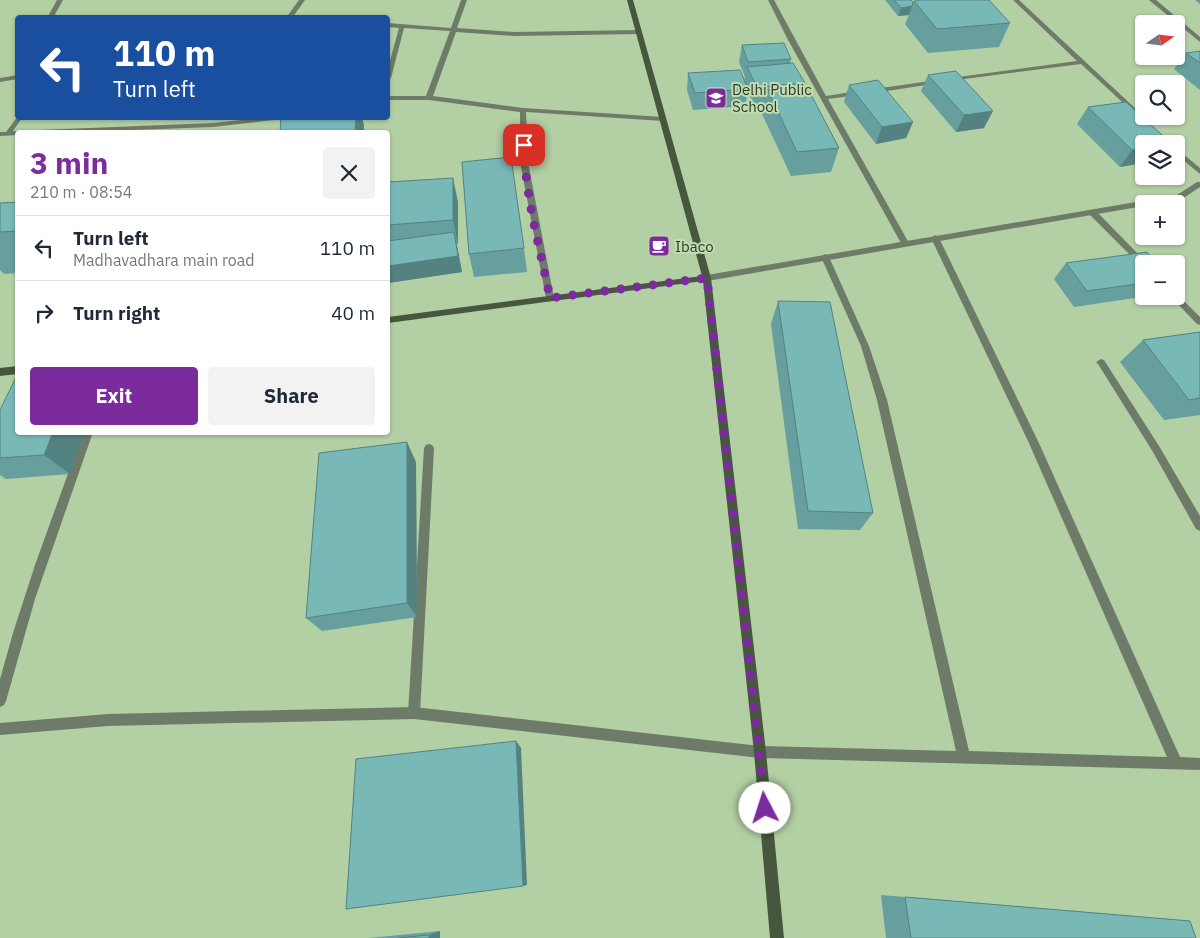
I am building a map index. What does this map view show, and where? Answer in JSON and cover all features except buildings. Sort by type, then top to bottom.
[{"type":"main road","points":[[630,0],[707,278],[760,752],[777,938]]},
{"type":"main road","points":[[390,320],[707,278]]},
{"type":"main road","points":[[0,372],[15,370]]},
{"type":"street","points":[[52,15],[60,0]]},
{"type":"street","points":[[291,15],[302,0]]},
{"type":"street","points":[[429,98],[464,0]]},
{"type":"street","points":[[771,0],[905,243]]},
{"type":"street","points":[[1016,0],[1135,111]]},
{"type":"street","points":[[1152,0],[1200,40]]},
{"type":"street","points":[[390,25],[514,34],[639,32]]},
{"type":"street","points":[[390,71],[402,26]]},
{"type":"street","points":[[824,98],[1082,62]]},
{"type":"street","points":[[0,80],[15,76]]},
{"type":"street","points":[[390,98],[429,98],[523,110],[663,119]]},
{"type":"street","points":[[523,110],[524,162],[550,298]]},
{"type":"street","points":[[8,134],[18,120]]},
{"type":"street","points":[[134,130],[181,129],[257,120]]},
{"type":"street","points":[[0,134],[15,133]]},
{"type":"street","points":[[1185,158],[1200,172]]},
{"type":"street","points":[[707,278],[1179,197],[1200,184]]},
{"type":"street","points":[[1093,213],[1135,255]]},
{"type":"street","points":[[935,238],[1033,441],[1176,763]]},
{"type":"street","points":[[825,257],[865,346],[882,400],[964,758]]},
{"type":"street","points":[[1184,305],[1200,322]]},
{"type":"street","points":[[1101,362],[1156,450],[1200,526]]},
{"type":"street","points":[[0,701],[32,588],[87,435]]},
{"type":"street","points":[[414,713],[429,448]]},
{"type":"street","points":[[0,729],[108,720],[414,713],[760,752],[1200,764]]},
{"type":"place","name":"Delhi Public School","points":[[716,98]]},
{"type":"place","name":"Ibaco","points":[[659,246]]},
{"type":"route","points":[[524,145],[524,162],[530,203],[550,298],[707,278],[765,808]]}]
